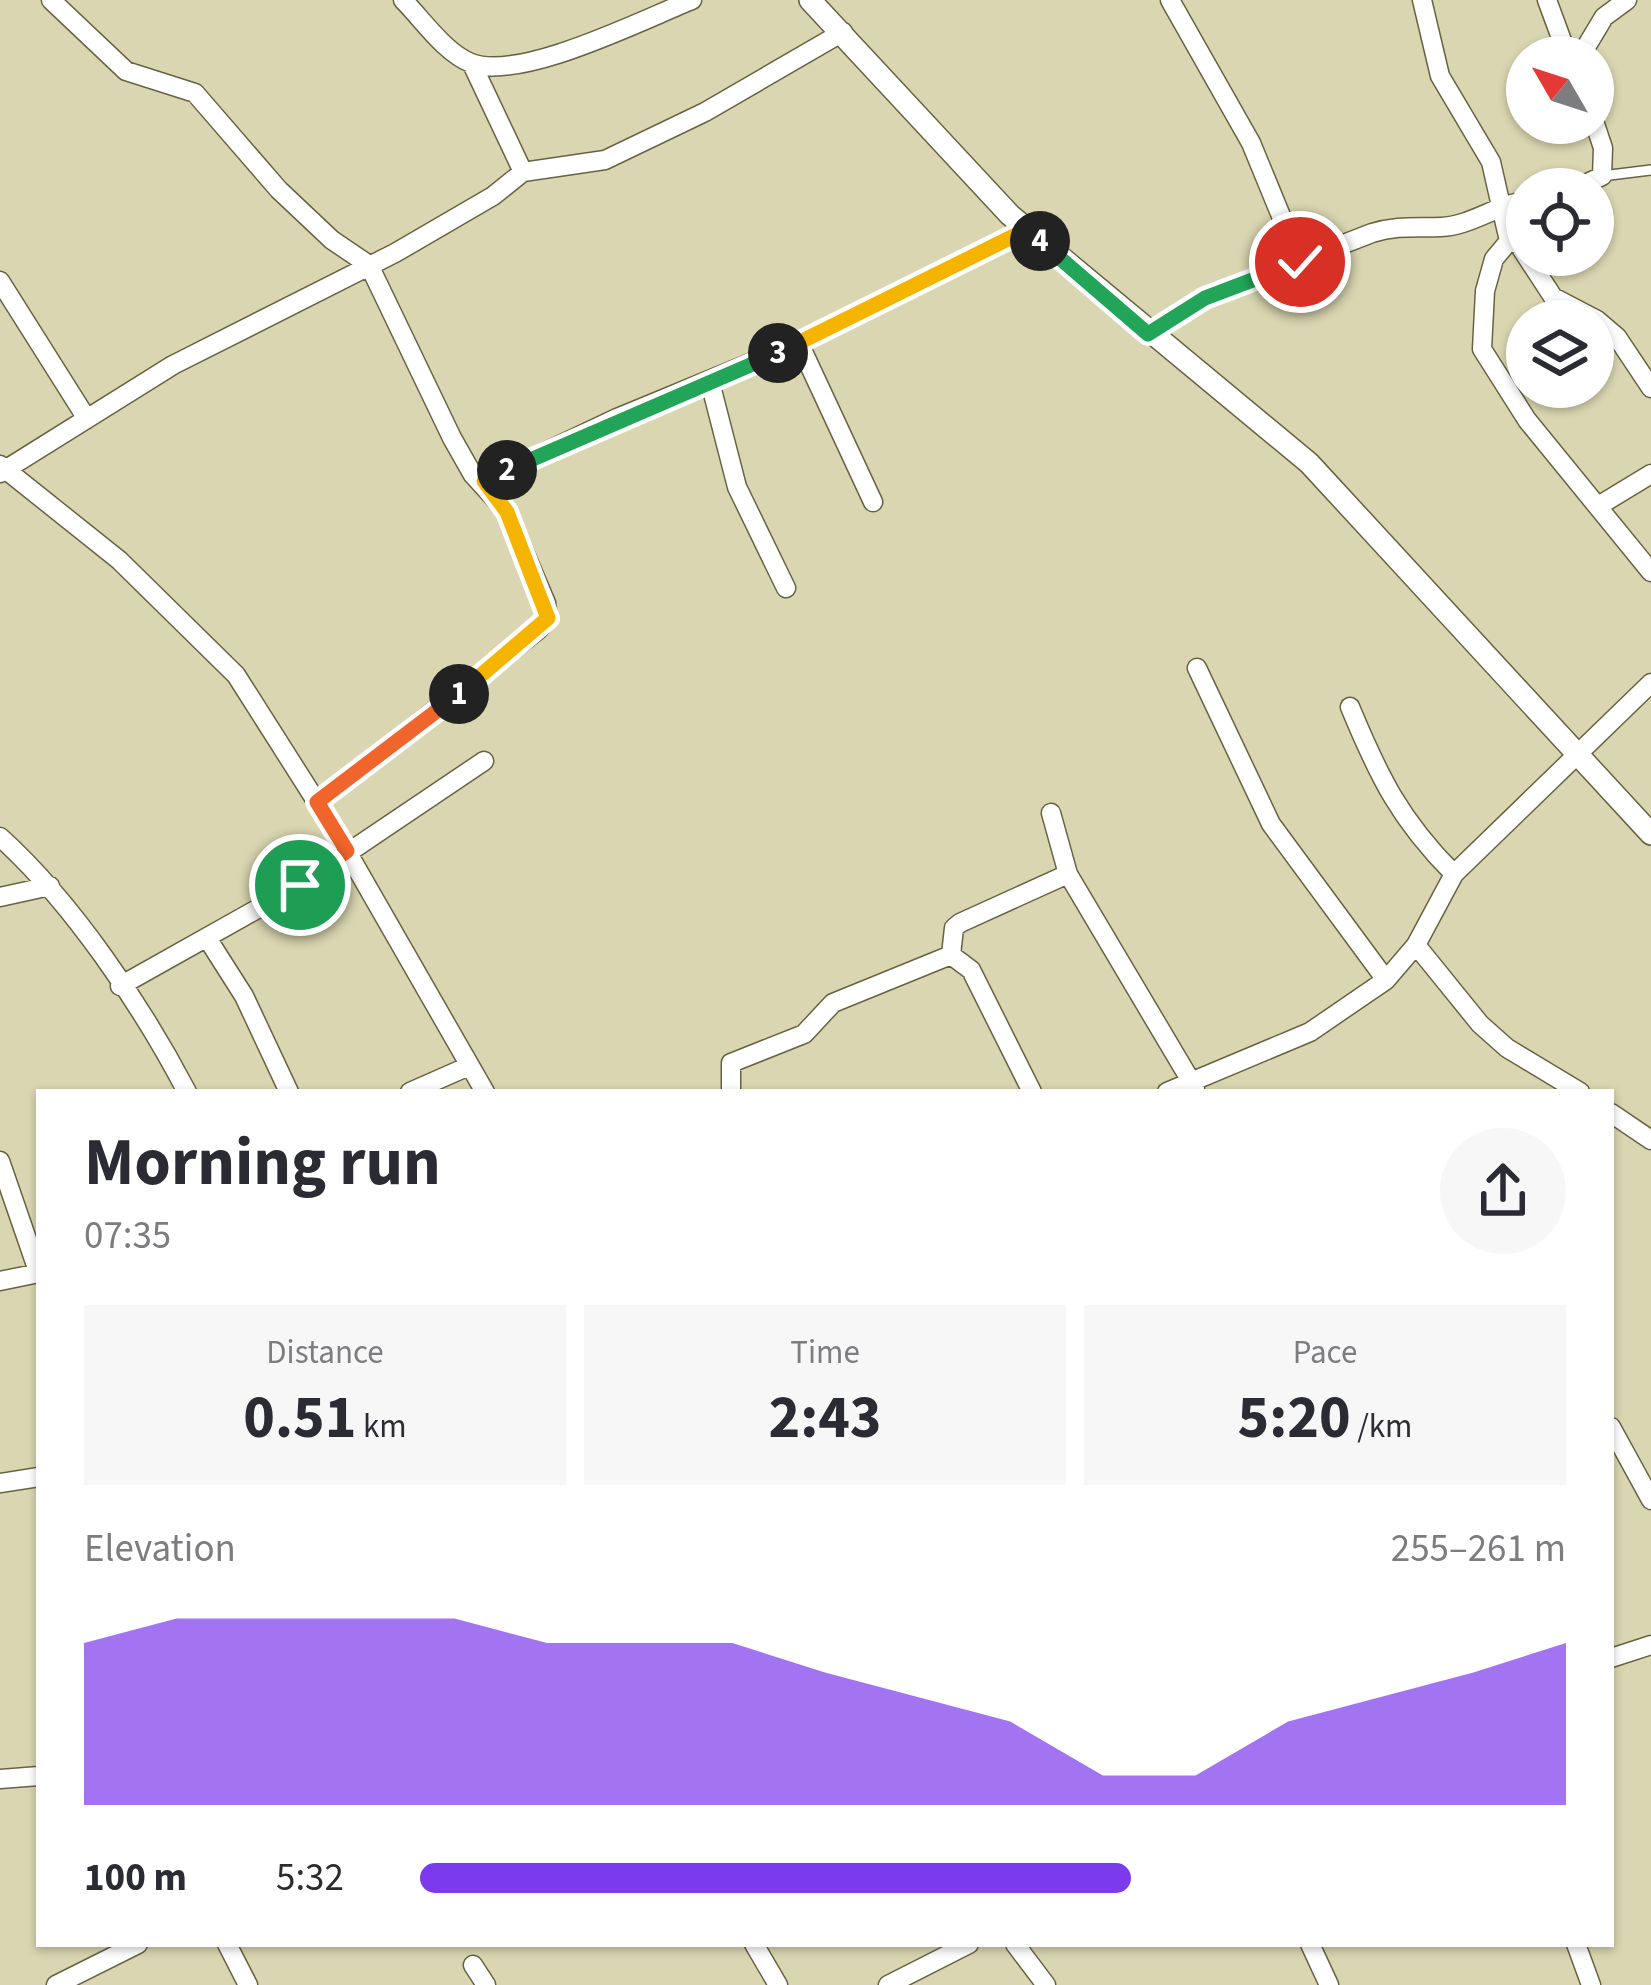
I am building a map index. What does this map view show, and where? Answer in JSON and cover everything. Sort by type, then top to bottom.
[{"type":"street","points":[[51,0],[126,71],[195,93],[279,190],[332,240],[369,265],[473,475],[484,481],[507,512],[548,618],[482,676],[317,802]]},
{"type":"street","points":[[403,0],[472,64],[523,172]]},
{"type":"street","points":[[472,64],[490,66],[544,57],[692,0]]},
{"type":"street","points":[[810,0],[1026,230],[1309,463],[1651,834]]},
{"type":"street","points":[[1170,0],[1251,142],[1300,262]]},
{"type":"street","points":[[1422,0],[1440,76],[1483,143],[1506,222]]},
{"type":"street","points":[[1547,0],[1560,36]]},
{"type":"street","points":[[1592,36],[1604,16],[1628,0]]},
{"type":"street","points":[[483,1089],[347,851],[236,675],[118,560],[2,469],[173,365],[493,196],[523,172],[605,160],[705,112],[842,32]]},
{"type":"street","points":[[1148,334],[1205,298],[1399,225],[1443,227],[1506,203]]},
{"type":"street","points":[[484,481],[799,344],[1026,230]]},
{"type":"street","points":[[1506,245],[1494,259],[1485,291],[1482,349],[1510,398],[1651,572]]},
{"type":"street","points":[[1539,276],[1553,297],[1597,320],[1617,337],[1651,388]]},
{"type":"street","points":[[0,281],[87,419]]},
{"type":"street","points":[[799,344],[873,502]]},
{"type":"street","points":[[710,382],[737,487],[786,589]]},
{"type":"street","points":[[1600,505],[1651,474]]},
{"type":"street","points":[[1197,668],[1270,824],[1385,980]]},
{"type":"street","points":[[1051,813],[1067,874],[1195,1086],[1310,1032],[1385,980],[1416,945],[1454,874],[1651,682]]},
{"type":"street","points":[[1350,707],[1383,786],[1409,829],[1454,874]]},
{"type":"street","points":[[120,986],[209,941],[484,761]]},
{"type":"street","points":[[0,837],[50,886],[185,1089]]},
{"type":"street","points":[[951,955],[954,928],[960,923],[1067,874]]},
{"type":"street","points":[[0,897],[50,886]]},
{"type":"street","points":[[209,941],[244,996],[289,1089]]},
{"type":"street","points":[[1416,945],[1480,1024],[1507,1048],[1575,1089]]},
{"type":"street","points":[[731,1089],[731,1063],[804,1034],[833,1003],[951,955]]},
{"type":"street","points":[[951,955],[971,970],[1030,1089]]},
{"type":"street","points":[[417,1089],[469,1066]]},
{"type":"street","points":[[1614,1115],[1651,1140]]},
{"type":"street","points":[[0,1161],[36,1265]]},
{"type":"street","points":[[0,1281],[36,1275]]},
{"type":"street","points":[[1614,1432],[1651,1500]]},
{"type":"street","points":[[0,1483],[36,1477]]},
{"type":"street","points":[[1614,1657],[1651,1646]]},
{"type":"street","points":[[0,1779],[36,1776]]},
{"type":"street","points":[[56,1985],[132,1947]]},
{"type":"street","points":[[229,1947],[248,1985]]},
{"type":"street","points":[[756,1947],[778,1985]]},
{"type":"street","points":[[888,1985],[963,1947]]},
{"type":"street","points":[[1017,1947],[1046,1985]]},
{"type":"street","points":[[1311,1947],[1329,1985]]},
{"type":"street","points":[[1577,1947],[1591,1985]]},
{"type":"street","points":[[472,1965],[486,1985]]},
{"type":"lane","points":[[1614,175],[1651,170]]},
{"type":"route","points":[[300,885],[347,851],[317,802],[482,676],[548,618],[507,512],[484,481],[617,418],[799,344],[1026,230],[1148,334],[1205,298],[1279,274],[1300,262]]}]
